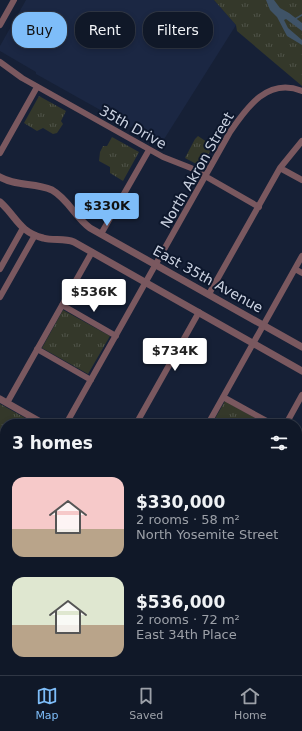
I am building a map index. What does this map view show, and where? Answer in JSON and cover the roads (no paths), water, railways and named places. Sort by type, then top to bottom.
[{"type":"street","points":[[0,25],[14,0]]},
{"type":"street","name":"35th Drive","points":[[0,62],[37,87],[149,150],[205,176],[259,206]]},
{"type":"street","points":[[0,154],[37,87]]},
{"type":"street","name":"North Akron Street","points":[[69,419],[205,176],[239,119],[261,95],[270,90],[289,87],[302,91]]},
{"type":"street","points":[[209,294],[280,168],[302,141]]},
{"type":"street","points":[[101,234],[149,150]]},
{"type":"street","points":[[280,168],[302,180]]},
{"type":"street","name":"East 35th Avenue","points":[[0,177],[15,184],[39,186],[54,192],[66,202],[83,224],[302,347]]},
{"type":"street","points":[[0,202],[23,228],[35,235],[44,238],[72,241],[302,371]]},
{"type":"street","points":[[0,269],[23,228]]},
{"type":"street","points":[[0,297],[35,235]]},
{"type":"street","points":[[7,403],[92,252]]},
{"type":"street","points":[[211,419],[302,256]]},
{"type":"street","points":[[295,269],[302,273]]},
{"type":"street","points":[[62,305],[116,336]]},
{"type":"street","points":[[139,419],[199,312]]},
{"type":"street","points":[[37,349],[91,380]]},
{"type":"street","points":[[289,419],[302,395]]},
{"type":"street","points":[[223,396],[263,419]]},
{"type":"street","points":[[0,399],[35,419]]},
{"type":"waterway","points":[[295,19],[302,15]]}]
